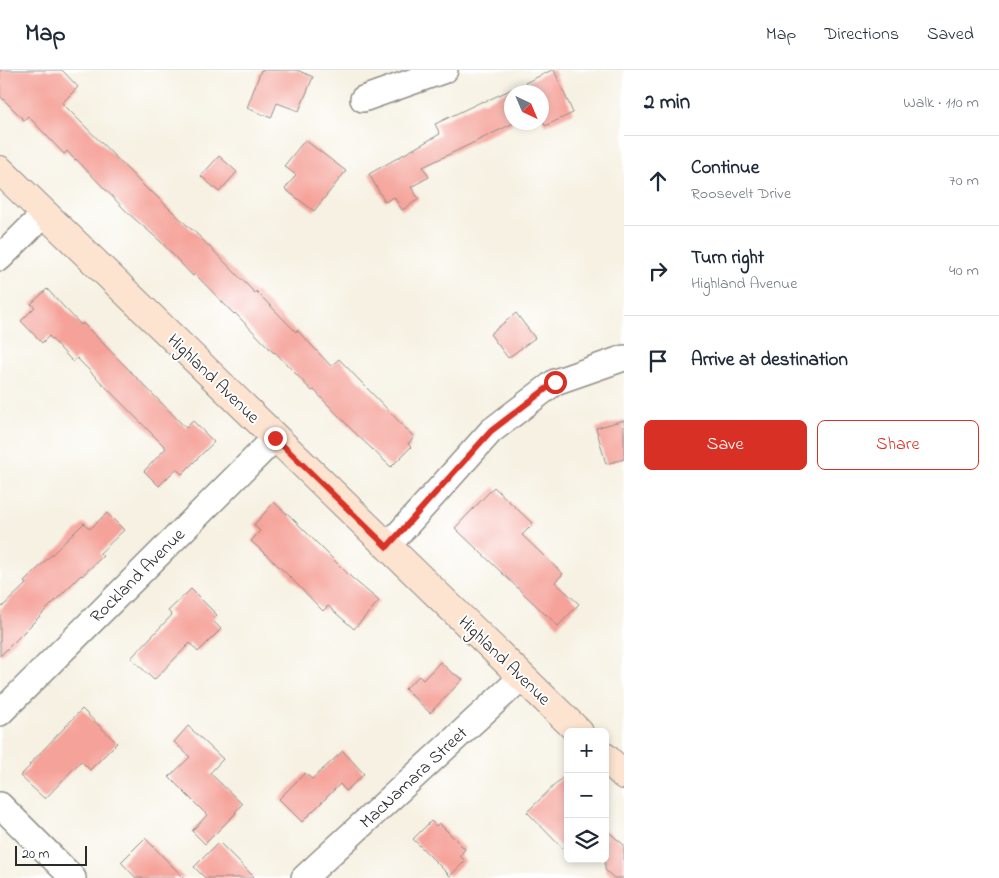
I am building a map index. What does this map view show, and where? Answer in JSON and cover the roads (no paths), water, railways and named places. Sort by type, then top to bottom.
[{"type":"main road","name":"Highland Avenue","points":[[0,170],[575,728]]},
{"type":"main road","points":[[609,761],[624,775]]},
{"type":"street","points":[[363,99],[445,70]]},
{"type":"street","points":[[0,258],[45,213]]},
{"type":"street","points":[[387,547],[491,431],[555,382],[624,358]]},
{"type":"street","name":"Rockland Avenue","points":[[0,713],[275,438]]},
{"type":"street","name":"MacNamara Street","points":[[304,878],[522,676]]},
{"type":"street","points":[[0,805],[74,878]]}]
